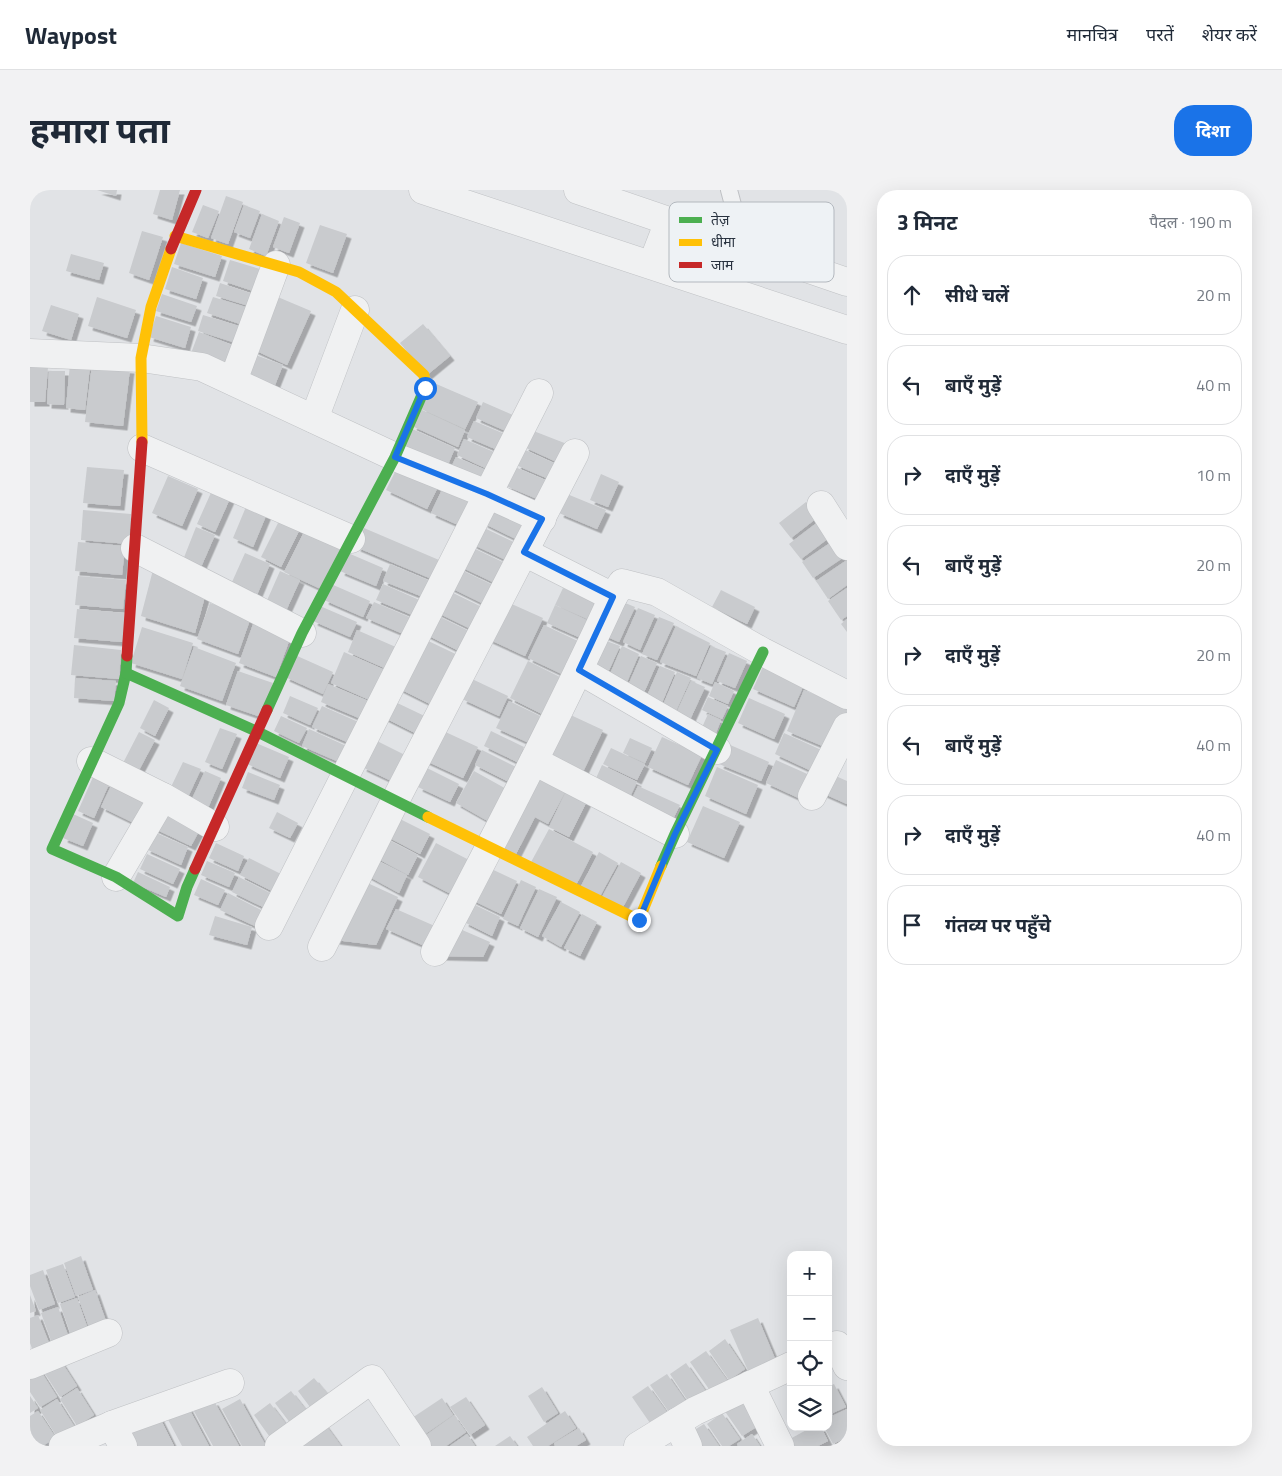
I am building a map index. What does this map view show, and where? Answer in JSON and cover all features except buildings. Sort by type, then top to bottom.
[{"type":"street","points":[[175,236],[299,272],[336,292],[424,375],[425,388],[395,457],[302,633],[188,887],[178,916],[116,876],[52,849],[119,703],[126,673],[142,448],[141,358],[151,308],[175,236],[196,190]]},
{"type":"street","points":[[423,190],[669,271]]},
{"type":"street","points":[[580,190],[669,220],[652,265]]},
{"type":"street","points":[[233,381],[276,265]]},
{"type":"street","points":[[834,277],[847,282]]},
{"type":"street","points":[[703,282],[847,330]]},
{"type":"street","points":[[314,419],[355,310]]},
{"type":"street","points":[[30,353],[141,358],[202,367],[395,457],[487,494],[542,519]]},
{"type":"street","points":[[269,926],[539,393]]},
{"type":"street","points":[[142,448],[351,539]]},
{"type":"street","points":[[322,947],[395,801],[575,453]]},
{"type":"street","points":[[821,505],[847,546]]},
{"type":"street","points":[[135,548],[302,633]]},
{"type":"street","points":[[524,552],[613,597]]},
{"type":"street","points":[[435,952],[534,761],[613,597],[622,583],[657,592],[763,652],[847,695]]},
{"type":"street","points":[[126,673],[258,732],[489,848],[639,920],[675,834],[763,652]]},
{"type":"street","points":[[579,670],[717,750]]},
{"type":"street","points":[[812,796],[847,728]]},
{"type":"street","points":[[91,761],[163,797],[215,827]]},
{"type":"street","points":[[534,761],[675,834]]},
{"type":"street","points":[[116,876],[163,797]]},
{"type":"street","points":[[30,1365],[108,1333]]},
{"type":"street","points":[[638,1446],[682,1434],[695,1411],[787,1368]]},
{"type":"street","points":[[279,1446],[372,1379],[417,1446]]},
{"type":"street","points":[[63,1446],[117,1435],[230,1383]]},
{"type":"street","points":[[750,1385],[780,1446]]},
{"type":"traffic: fast","points":[[267,710],[302,633],[395,457],[425,388],[425,382]]},
{"type":"traffic: fast","points":[[661,866],[763,652]]},
{"type":"traffic: fast","points":[[127,656],[126,673],[119,703],[52,849],[116,877],[178,916],[195,869]]},
{"type":"traffic: fast","points":[[126,673],[258,732],[428,817]]},
{"type":"traffic: slow","points":[[175,236],[299,272],[336,292],[424,375],[425,382]]},
{"type":"traffic: slow","points":[[142,442],[141,358],[151,307],[171,249]]},
{"type":"traffic: slow","points":[[428,817],[639,920],[661,866]]},
{"type":"traffic: jam","points":[[171,249],[196,190]]},
{"type":"traffic: jam","points":[[127,656],[142,442]]},
{"type":"traffic: jam","points":[[195,869],[267,710]]},
{"type":"route","points":[[425,388],[395,457],[487,494],[542,519],[524,552],[613,597],[579,670],[717,750],[675,834],[639,920]]}]
